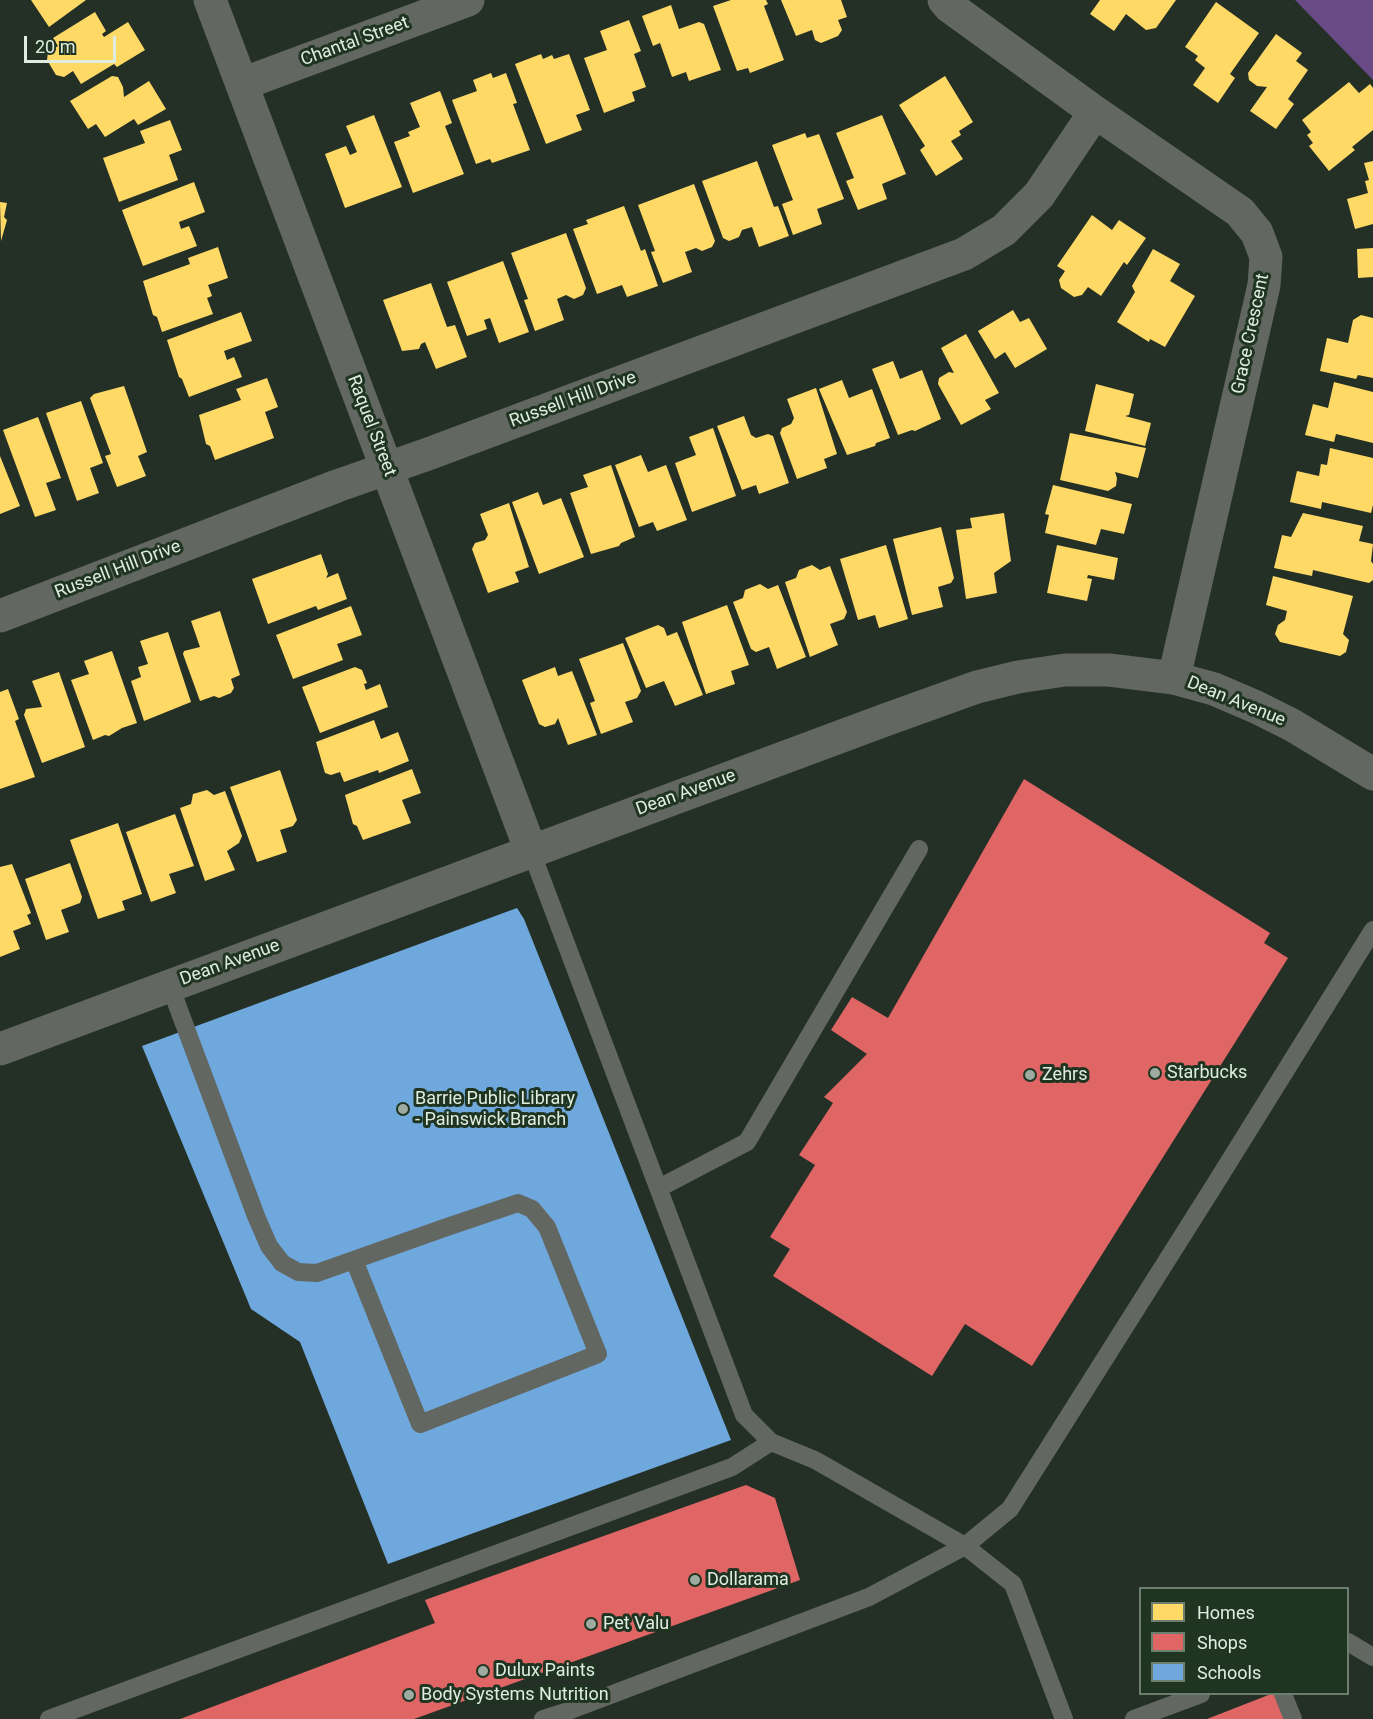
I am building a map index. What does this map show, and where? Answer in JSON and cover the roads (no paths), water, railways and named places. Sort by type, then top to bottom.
[{"type":"street","name":"Raquel Street","points":[[210,0],[531,851]]},
{"type":"street","name":"Chantal Street","points":[[242,84],[468,0]]},
{"type":"street","name":"Grace Crescent","points":[[944,0],[950,7],[1095,112],[1240,212],[1257,233],[1266,256],[1264,285],[1173,678]]},
{"type":"street","name":"Russell Hill Drive","points":[[0,616],[337,486],[964,254],[1004,230],[1039,195],[1095,112]]},
{"type":"street","name":"Dean Avenue","points":[[0,1049],[977,687],[1018,677],[1065,670],[1109,670],[1173,678],[1214,689],[1292,725],[1373,774]]},
{"type":"lane","points":[[658,1188],[747,1142],[919,849]]},
{"type":"lane","points":[[531,851],[744,1415],[771,1442],[815,1460],[965,1546],[1013,1584],[1064,1719]]},
{"type":"lane","points":[[543,1719],[869,1597],[965,1546],[1010,1509],[1373,930]]},
{"type":"lane","points":[[170,986],[268,1246],[282,1263],[298,1272],[317,1273],[354,1260],[518,1203],[532,1209],[547,1227],[598,1354],[420,1424],[354,1260]]},
{"type":"lane","points":[[49,1719],[732,1467],[771,1442]]},
{"type":"lane","points":[[1349,1643],[1373,1657]]},
{"type":"lane","points":[[1134,1719],[1198,1695]]},
{"type":"lane","points":[[1283,1695],[1293,1719]]},
{"type":"place","name":"Starbucks","points":[[1155,1073]]},
{"type":"place","name":"Zehrs","points":[[1030,1075]]},
{"type":"place","name":"Barrie Public Library - Painswick Branch","points":[[403,1109]]},
{"type":"place","name":"Dollarama","points":[[695,1580]]},
{"type":"place","name":"Pet Valu","points":[[591,1624]]},
{"type":"place","name":"Dulux Paints","points":[[483,1671]]},
{"type":"place","name":"Body Systems Nutrition","points":[[409,1695]]}]
